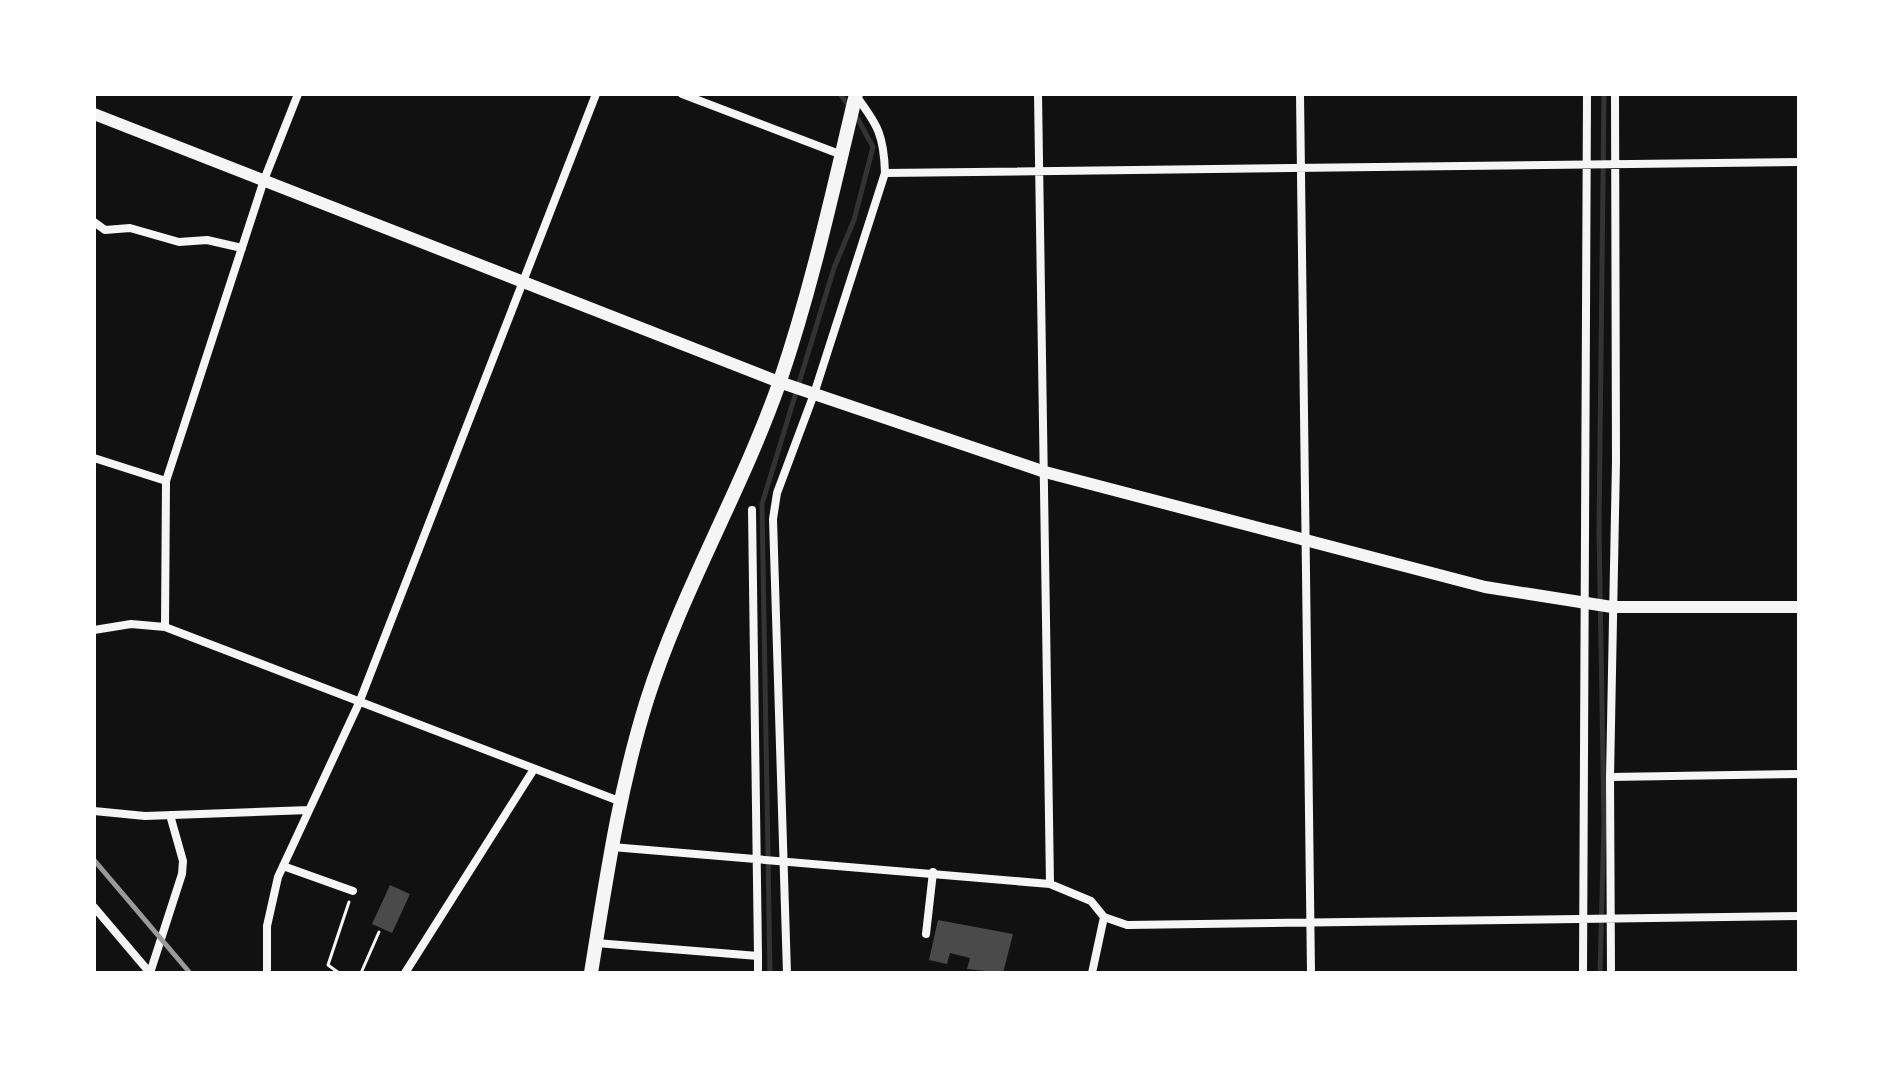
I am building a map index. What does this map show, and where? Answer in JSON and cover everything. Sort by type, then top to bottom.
[{"type":"main road","points":[[591,973],[619,801],[647,700],[670,637],[779,382],[843,155],[856,94]]},
{"type":"street","points":[[165,627],[166,481],[264,180],[298,94]]},
{"type":"street","points":[[267,973],[267,926],[283,866],[359,703],[596,94]]},
{"type":"street","points":[[682,94],[843,155]]},
{"type":"street","points":[[787,973],[773,519],[777,493],[814,394],[885,173],[884,141],[875,120],[856,94]]},
{"type":"street","points":[[1038,94],[1050,884]]},
{"type":"street","points":[[1300,94],[1311,973]]},
{"type":"street","points":[[1583,973],[1587,94]]},
{"type":"street","points":[[1611,973],[1615,94]]},
{"type":"street","points":[[94,114],[779,382],[1045,472],[1485,587],[1612,607],[1799,607]]},
{"type":"street","points":[[885,173],[1799,162]]},
{"type":"street","points":[[94,222],[105,230],[130,228],[179,242],[207,240],[242,248]]},
{"type":"street","points":[[94,458],[166,481]]},
{"type":"street","points":[[752,510],[758,973]]},
{"type":"street","points":[[94,630],[131,624],[165,627],[619,801]]},
{"type":"street","points":[[405,973],[534,769]]},
{"type":"street","points":[[1610,777],[1799,774]]},
{"type":"street","points":[[94,811],[170,815],[309,810]]},
{"type":"street","points":[[150,973],[182,874],[183,861],[170,815]]},
{"type":"street","points":[[611,847],[785,859],[1050,884],[1091,901],[1104,917],[1127,925],[1799,916]]},
{"type":"street","points":[[283,866],[353,891]]},
{"type":"street","points":[[926,934],[933,872]]},
{"type":"street","points":[[94,907],[150,973]]},
{"type":"street","points":[[1092,973],[1104,917]]},
{"type":"street","points":[[596,943],[758,956]]},
{"type":"path","points":[[339,973],[328,965],[353,891]]},
{"type":"path","points":[[361,973],[379,932]]},
{"type":"building","points":[[390,885],[410,894],[392,933],[372,924]]},
{"type":"building","points":[[938,920],[1013,934],[1003,973],[967,969],[970,958],[950,953],[947,964],[929,960]]},
{"type":"waterway","points":[[840,94],[849,106]]},
{"type":"waterway","points":[[1600,973],[1604,821],[1599,530],[1604,94]]},
{"type":"waterway","points":[[770,973],[762,504],[834,268],[854,220],[873,147],[855,114]]},
{"type":"railway","points":[[94,860],[190,973]]}]
